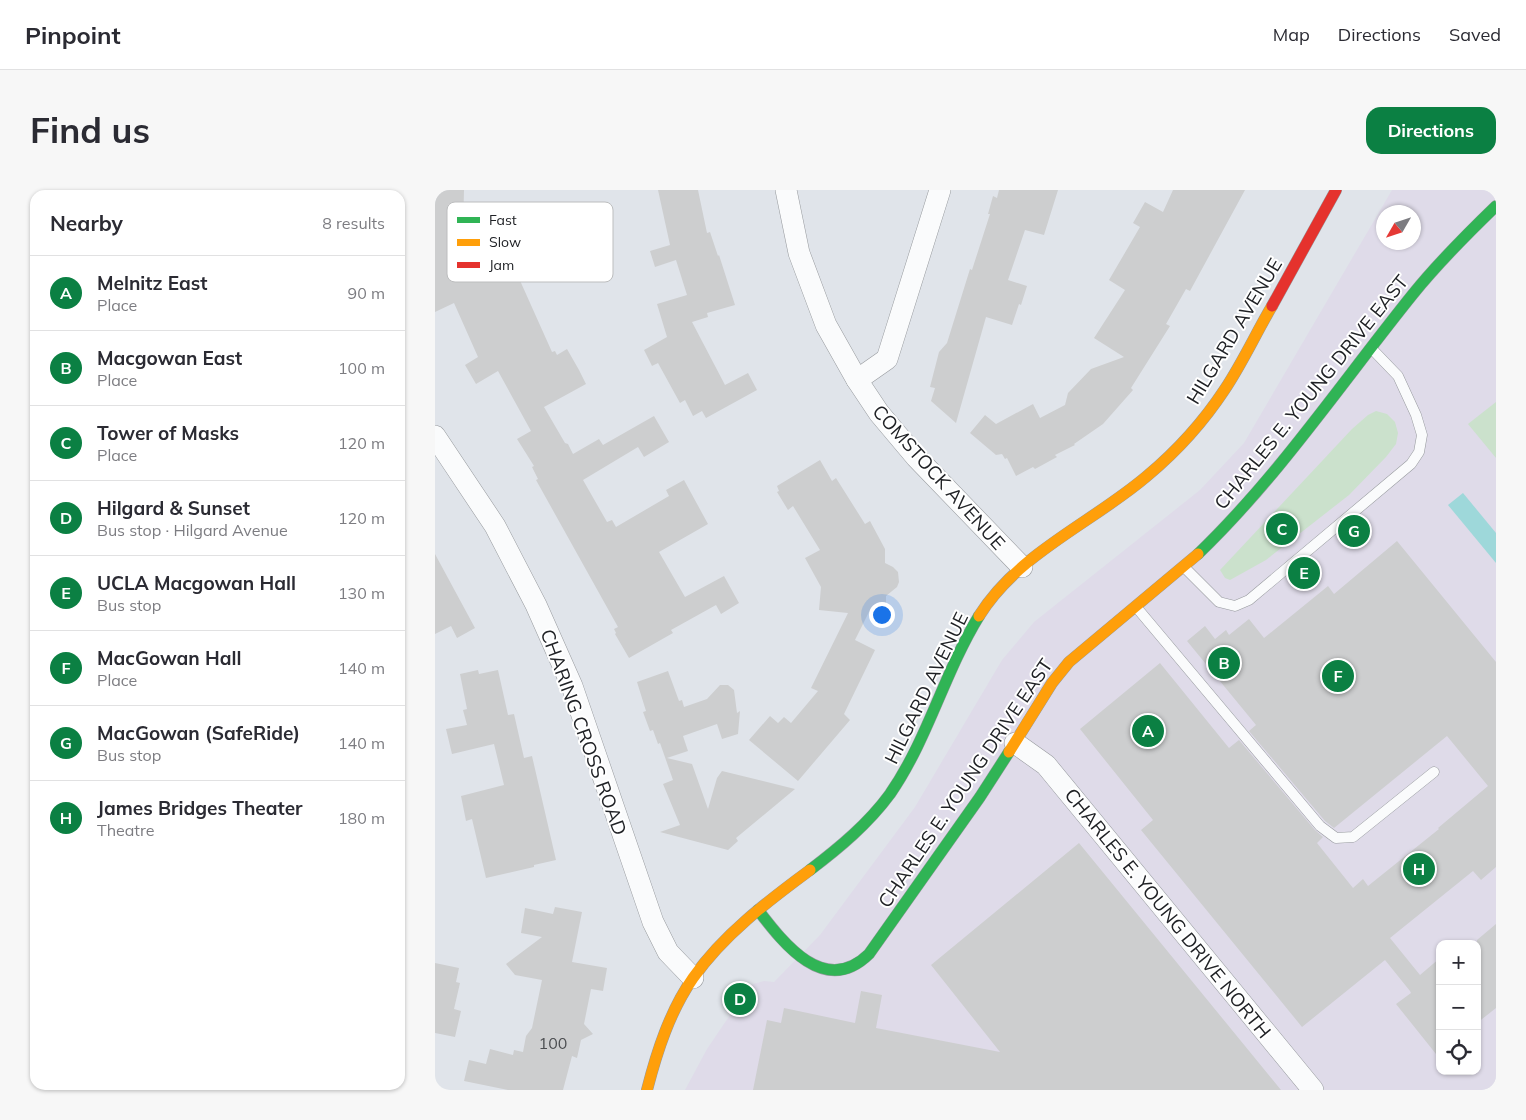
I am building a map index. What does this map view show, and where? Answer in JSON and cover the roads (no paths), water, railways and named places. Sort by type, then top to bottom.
[{"type":"street","name":"COMSTOCK AVENUE","points":[[787,190],[799,253],[822,316],[857,380],[879,414],[916,457],[1022,567]]},
{"type":"street","points":[[857,380],[887,359],[940,190]]},
{"type":"street","name":"HILGARD AVENUE","points":[[647,1090],[660,1042],[671,1017],[693,978],[725,940],[758,910],[847,840],[876,812],[899,782],[966,639],[993,596],[1022,567],[1049,546],[1115,503],[1150,475],[1181,445],[1201,421],[1225,389],[1336,190]]},
{"type":"street","name":"CHARLES E. YOUNG DRIVE EAST","points":[[758,910],[783,941],[803,960],[820,968],[842,970],[857,966],[869,954],[980,797],[1052,682],[1069,662],[1208,544],[1271,476],[1420,286],[1458,243],[1496,206]]},
{"type":"street","name":"CHARING CROSS ROAD","points":[[435,436],[495,526],[536,605],[572,686],[653,922],[667,952],[693,978]]},
{"type":"street","name":"CHARLES E. YOUNG DRIVE NORTH","points":[[1015,743],[1047,764],[1313,1090]]},
{"type":"lane","points":[[1184,566],[1219,602],[1235,606],[1249,600],[1411,464],[1419,452],[1423,435],[1398,376],[1371,348]]},
{"type":"lane","points":[[1135,606],[1320,826],[1336,838],[1353,837],[1434,772]]},
{"type":"water","points":[[1463,493],[1496,533],[1496,563],[1448,505]]},
{"type":"place","name":"Tower of Masks","points":[[1282,529]]},
{"type":"place","name":"MacGowan (SafeRide)","points":[[1354,531]]},
{"type":"place","name":"UCLA Macgowan Hall","points":[[1304,573]]},
{"type":"place","name":"Macgowan East","points":[[1224,663]]},
{"type":"place","name":"MacGowan Hall","points":[[1338,676]]},
{"type":"place","name":"Melnitz East","points":[[1148,731]]},
{"type":"place","name":"James Bridges Theater","points":[[1419,869]]},
{"type":"place","name":"Hilgard & Sunset","points":[[740,999]]}]
